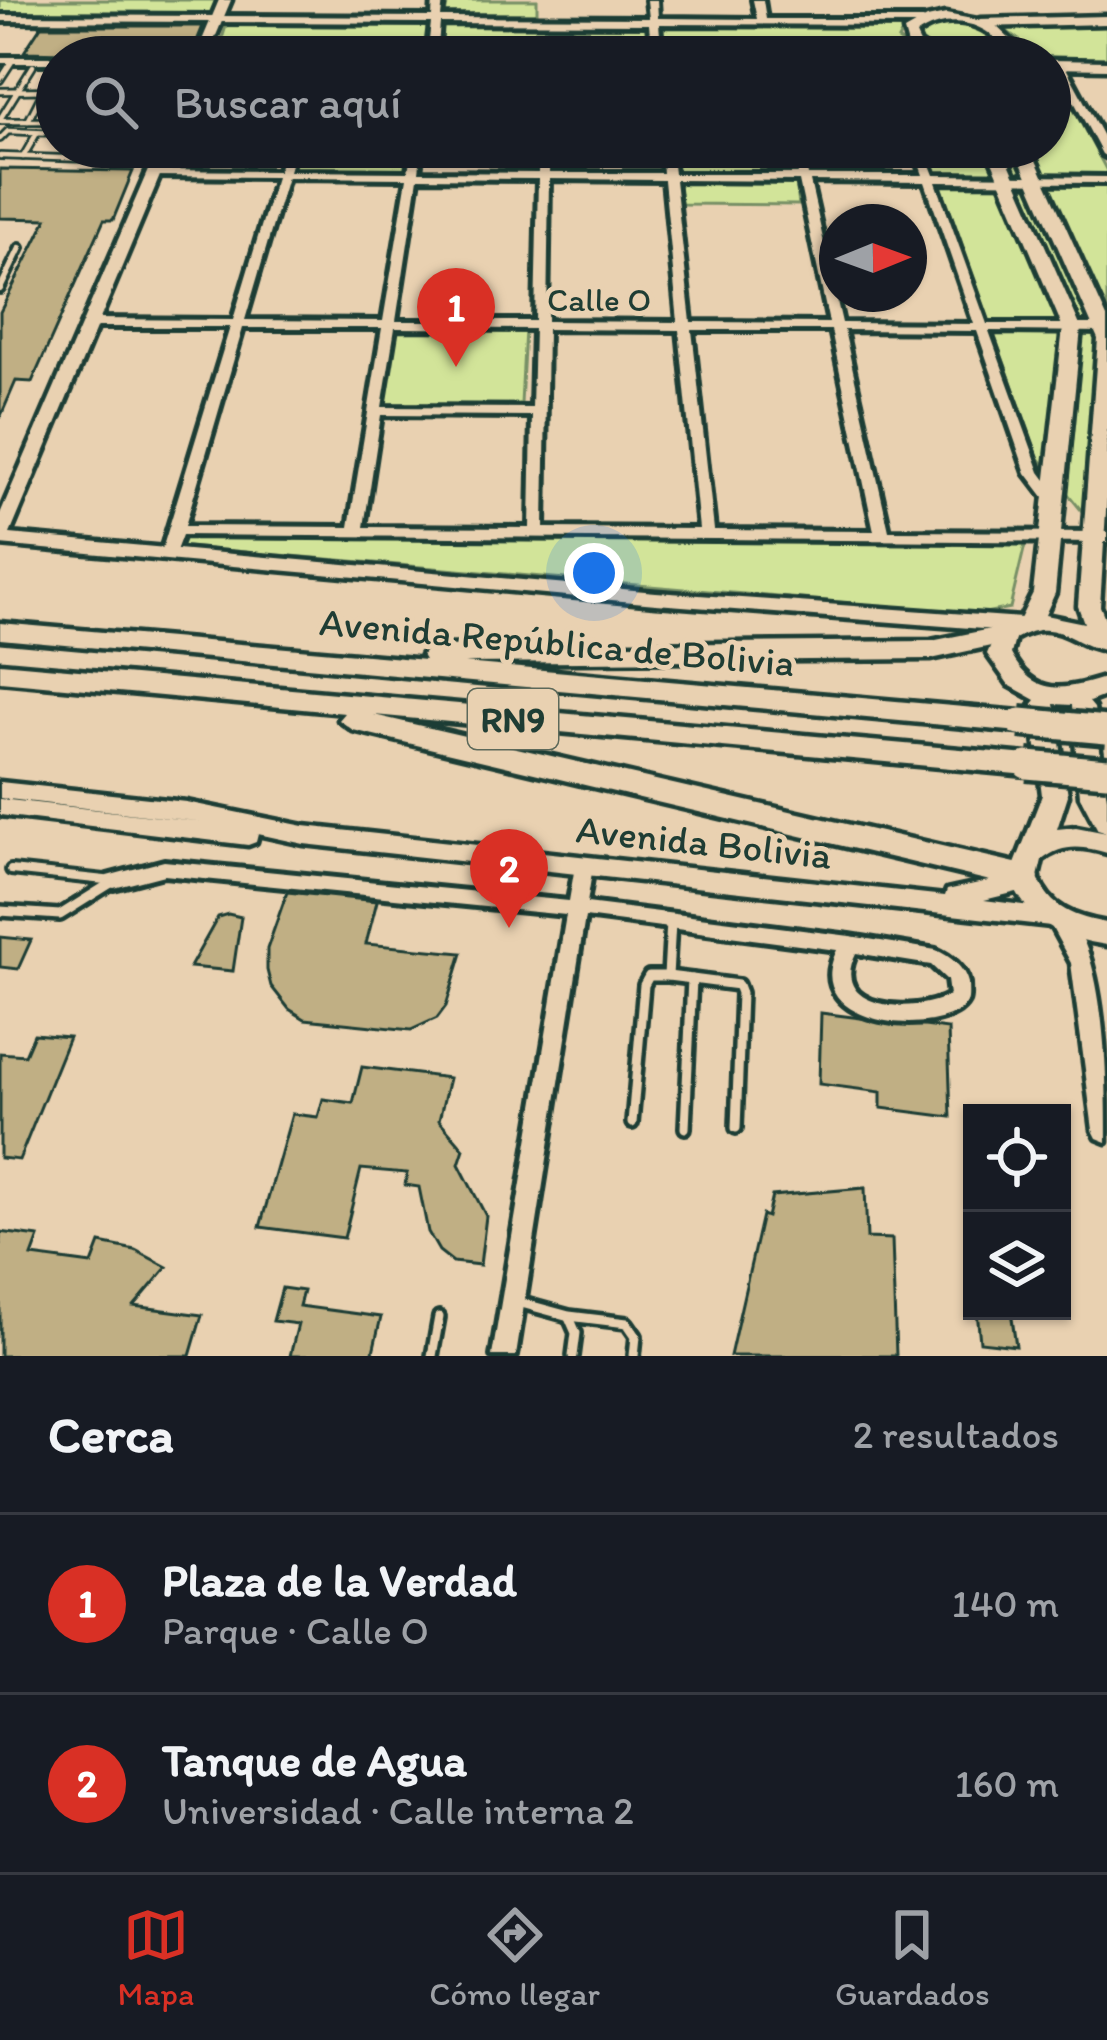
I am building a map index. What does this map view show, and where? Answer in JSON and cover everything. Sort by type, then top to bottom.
[{"type":"main road","points":[[910,36],[912,28],[942,14],[940,0]]},
{"type":"main road","points":[[965,0],[976,22]]},
{"type":"main road","points":[[929,21],[976,22],[1004,36]]},
{"type":"main road","points":[[1003,168],[1072,328],[1044,593],[1000,644],[1003,664],[1042,703],[1055,795],[1024,879]]},
{"type":"main road","points":[[1032,168],[1105,328],[1101,537],[1089,617],[1105,645]]},
{"type":"main road","points":[[255,653],[931,650],[1061,623],[1105,645]]},
{"type":"main road","name":"Avenida República de Bolivia","points":[[4,630],[1107,730]]},
{"type":"main road","name":"Avenida República de Bolivia","points":[[0,672],[1107,772]]},
{"type":"main road","points":[[166,687],[422,733],[1024,879],[1083,929]]},
{"type":"main road","points":[[1032,689],[1060,697],[1097,690]]},
{"type":"main road","points":[[1097,690],[1082,706],[1093,796],[1107,823]]},
{"type":"main road","points":[[1038,846],[1068,836],[1107,843]]},
{"type":"street","points":[[210,36],[225,0]]},
{"type":"street","points":[[329,18],[334,0]]},
{"type":"street","points":[[434,36],[438,0]]},
{"type":"street","points":[[547,0],[547,19]]},
{"type":"street","points":[[652,0],[655,36]]},
{"type":"street","points":[[758,0],[763,20]]},
{"type":"street","points":[[867,0],[875,21]]},
{"type":"street","points":[[0,18],[929,21]]},
{"type":"street","points":[[976,22],[1107,20]]},
{"type":"street","points":[[1071,64],[1107,65]]},
{"type":"street","points":[[1071,92],[1107,154]]},
{"type":"street","points":[[157,168],[0,538],[1009,631]]},
{"type":"street","points":[[169,553],[286,168]]},
{"type":"street","points":[[356,531],[414,168]]},
{"type":"street","points":[[537,532],[543,168]]},
{"type":"street","points":[[668,168],[707,534]]},
{"type":"street","points":[[802,168],[882,535]]},
{"type":"street","points":[[925,168],[1033,473],[1057,504]]},
{"type":"street","points":[[155,173],[1107,180]]},
{"type":"street","name":"Calle O","points":[[91,323],[1105,328]]},
{"type":"street","points":[[376,411],[539,412]]},
{"type":"street","points":[[177,530],[1101,537]]},
{"type":"street","points":[[911,619],[1009,631]]},
{"type":"street","name":"Avenida Bolivia","points":[[0,790],[186,810],[350,840]]},
{"type":"street","name":"Avenida Bolivia","points":[[0,807],[196,831],[350,840],[907,898],[1083,929]]},
{"type":"street","points":[[504,1356],[584,866]]},
{"type":"street","points":[[114,881],[164,868],[578,909],[850,944],[947,964],[961,986],[959,999],[941,1012],[921,1016],[855,1005],[841,974],[850,944]]},
{"type":"street","name":"Avenida Bolivia","points":[[907,898],[977,896],[1024,879]]},
{"type":"street","points":[[1083,929],[1083,963],[1107,1130]]},
{"type":"lane","points":[[0,80],[7,60]]},
{"type":"lane","points":[[32,66],[0,120],[36,121]]},
{"type":"lane","points":[[0,91],[36,90]]},
{"type":"lane","points":[[28,121],[36,106]]},
{"type":"lane","points":[[0,139],[8,131],[36,133]]},
{"type":"lane","points":[[23,157],[36,135]]},
{"type":"lane","points":[[0,156],[36,157]]},
{"type":"lane","points":[[0,289],[20,248]]},
{"type":"lane","points":[[11,870],[114,881]]},
{"type":"lane","points":[[0,910],[60,915],[114,881]]},
{"type":"lane","points":[[668,976],[671,921]]},
{"type":"lane","points":[[632,1123],[644,985],[649,976],[668,976],[738,985],[736,1128]]},
{"type":"lane","points":[[685,1128],[692,979]]},
{"type":"lane","points":[[513,1300],[569,1316],[627,1323],[636,1336],[634,1356]]},
{"type":"lane","points":[[569,1316],[576,1333],[573,1356]]},
{"type":"lane","points":[[432,1356],[439,1317]]},
{"type":"green space","points":[[0,0],[217,0],[211,14],[0,14]]},
{"type":"green space","points":[[448,0],[537,0],[537,15],[445,15]]},
{"type":"green space","points":[[227,23],[907,23],[900,36],[223,36]]},
{"type":"green space","points":[[960,23],[986,29],[993,36],[915,36],[915,31]]},
{"type":"green space","points":[[995,23],[1107,23],[1107,59],[1071,58],[1071,36],[1013,36]]},
{"type":"green space","points":[[1071,104],[1107,171],[1107,542],[1038,457],[935,168],[1071,168]]},
{"type":"green space","points":[[290,168],[404,168],[404,171]]},
{"type":"green space","points":[[787,168],[788,172],[677,171]]},
{"type":"green space","points":[[679,180],[796,181],[799,205],[680,204]]},
{"type":"green space","points":[[395,329],[525,329],[521,404],[384,404]]},
{"type":"green space","points":[[180,533],[1025,545],[1010,608],[980,614],[174,546]]},
{"type":"building","points":[[41,26],[203,26],[199,36],[36,36],[36,52],[24,52]]},
{"type":"building","points":[[0,169],[133,171],[113,220],[104,220],[32,382],[16,381],[0,418],[0,312],[47,219],[0,218]]},
{"type":"building","points":[[287,892],[377,901],[366,944],[462,953],[446,1006],[437,1018],[411,1030],[305,1019],[289,1009],[271,986],[267,970],[267,949]]},
{"type":"building","points":[[218,917],[241,917],[233,971],[190,967]]},
{"type":"building","points":[[0,937],[31,940],[18,969],[0,967]]},
{"type":"building","points":[[821,1013],[948,1029],[951,1117],[881,1108],[881,1092],[819,1084]]},
{"type":"building","points":[[34,1034],[69,1037],[19,1160],[0,1158],[0,1053],[25,1055]]},
{"type":"building","points":[[362,1067],[449,1078],[439,1120],[464,1149],[459,1164],[486,1216],[480,1265],[453,1262],[439,1251],[428,1232],[419,1187],[405,1185],[407,1173],[361,1169],[344,1238],[260,1227],[292,1114],[318,1117],[323,1099],[353,1103]]},
{"type":"building","points":[[865,1188],[867,1238],[892,1239],[896,1356],[730,1356],[762,1215],[767,1217],[772,1196]]},
{"type":"building","points":[[0,1232],[39,1237],[32,1256],[92,1264],[100,1243],[135,1250],[167,1267],[134,1306],[202,1315],[190,1356],[0,1356]]},
{"type":"building","points":[[282,1288],[303,1291],[299,1306],[381,1317],[372,1356],[290,1356],[298,1324],[273,1321]]},
{"type":"building","points":[[978,1320],[1012,1320],[1016,1346],[980,1342]]},
{"type":"place","name":"Plaza de la Verdad","points":[[456,367]]},
{"type":"place","name":"Tanque de Agua","points":[[509,928]]}]
